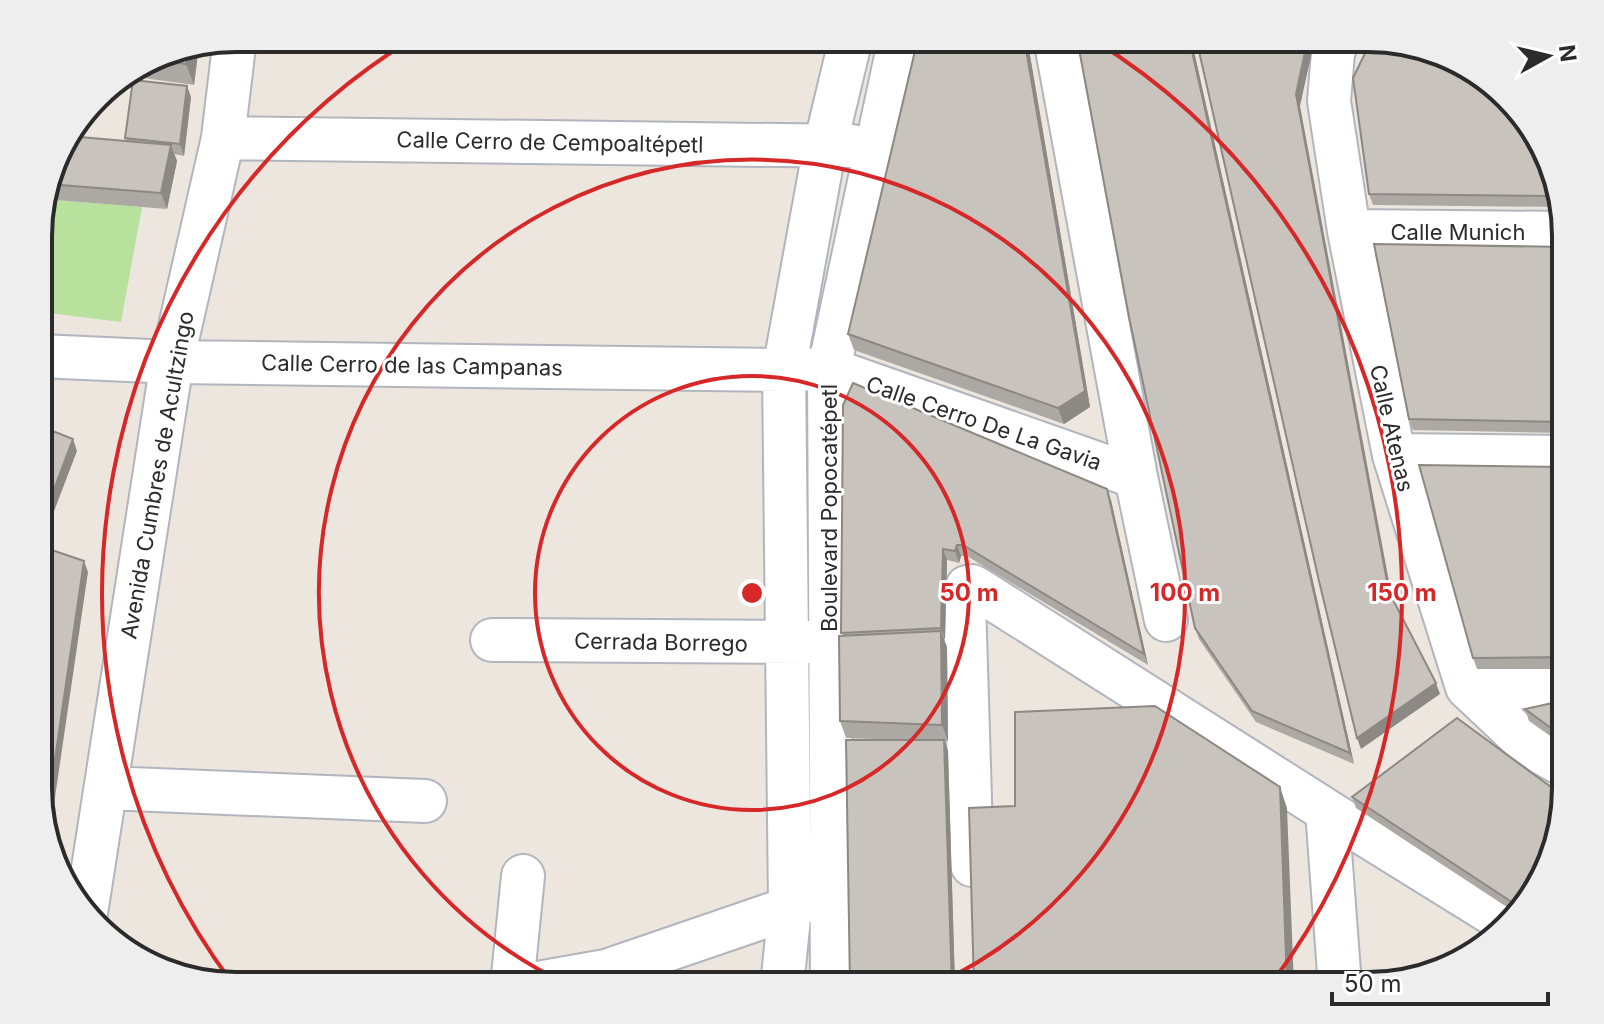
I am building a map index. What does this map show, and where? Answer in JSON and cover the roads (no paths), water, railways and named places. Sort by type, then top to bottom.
[{"type":"street","name":"Avenida Cumbres de Acultzingo","points":[[88,898],[172,362],[223,138],[233,52]]},
{"type":"street","name":"Boulevard Popocatépetl","points":[[783,972],[790,908],[784,370],[825,146],[848,52]]},
{"type":"street","name":"Boulevard Popocatépetl","points":[[832,972],[829,369],[897,52]]},
{"type":"street","points":[[1058,52],[1136,477],[1166,620]]},
{"type":"street","name":"Calle Atenas","points":[[1338,52],[1329,101],[1349,231],[1394,455],[1467,687],[1520,737],[1552,758]]},
{"type":"street","name":"Calle Cerro de Cempoaltépetl","points":[[223,138],[877,146]]},
{"type":"street","name":"Calle Munich","points":[[1349,231],[1552,233]]},
{"type":"street","name":"Calle Cerro de las Campanas","points":[[52,357],[172,362],[784,370]]},
{"type":"street","name":"Calle Cerro De La Gavia","points":[[784,370],[829,369],[1136,477]]},
{"type":"street","points":[[1394,455],[1552,457]]},
{"type":"street","points":[[973,909],[964,601],[967,587],[972,586],[1498,917]]},
{"type":"street","name":"Cerrada Borrego","points":[[492,640],[830,642]]},
{"type":"street","points":[[1467,687],[1552,688]]},
{"type":"street","points":[[106,788],[425,801]]},
{"type":"street","points":[[1327,811],[1339,972]]},
{"type":"street","points":[[513,972],[523,876]]},
{"type":"street","points":[[600,972],[790,908],[831,889]]}]
